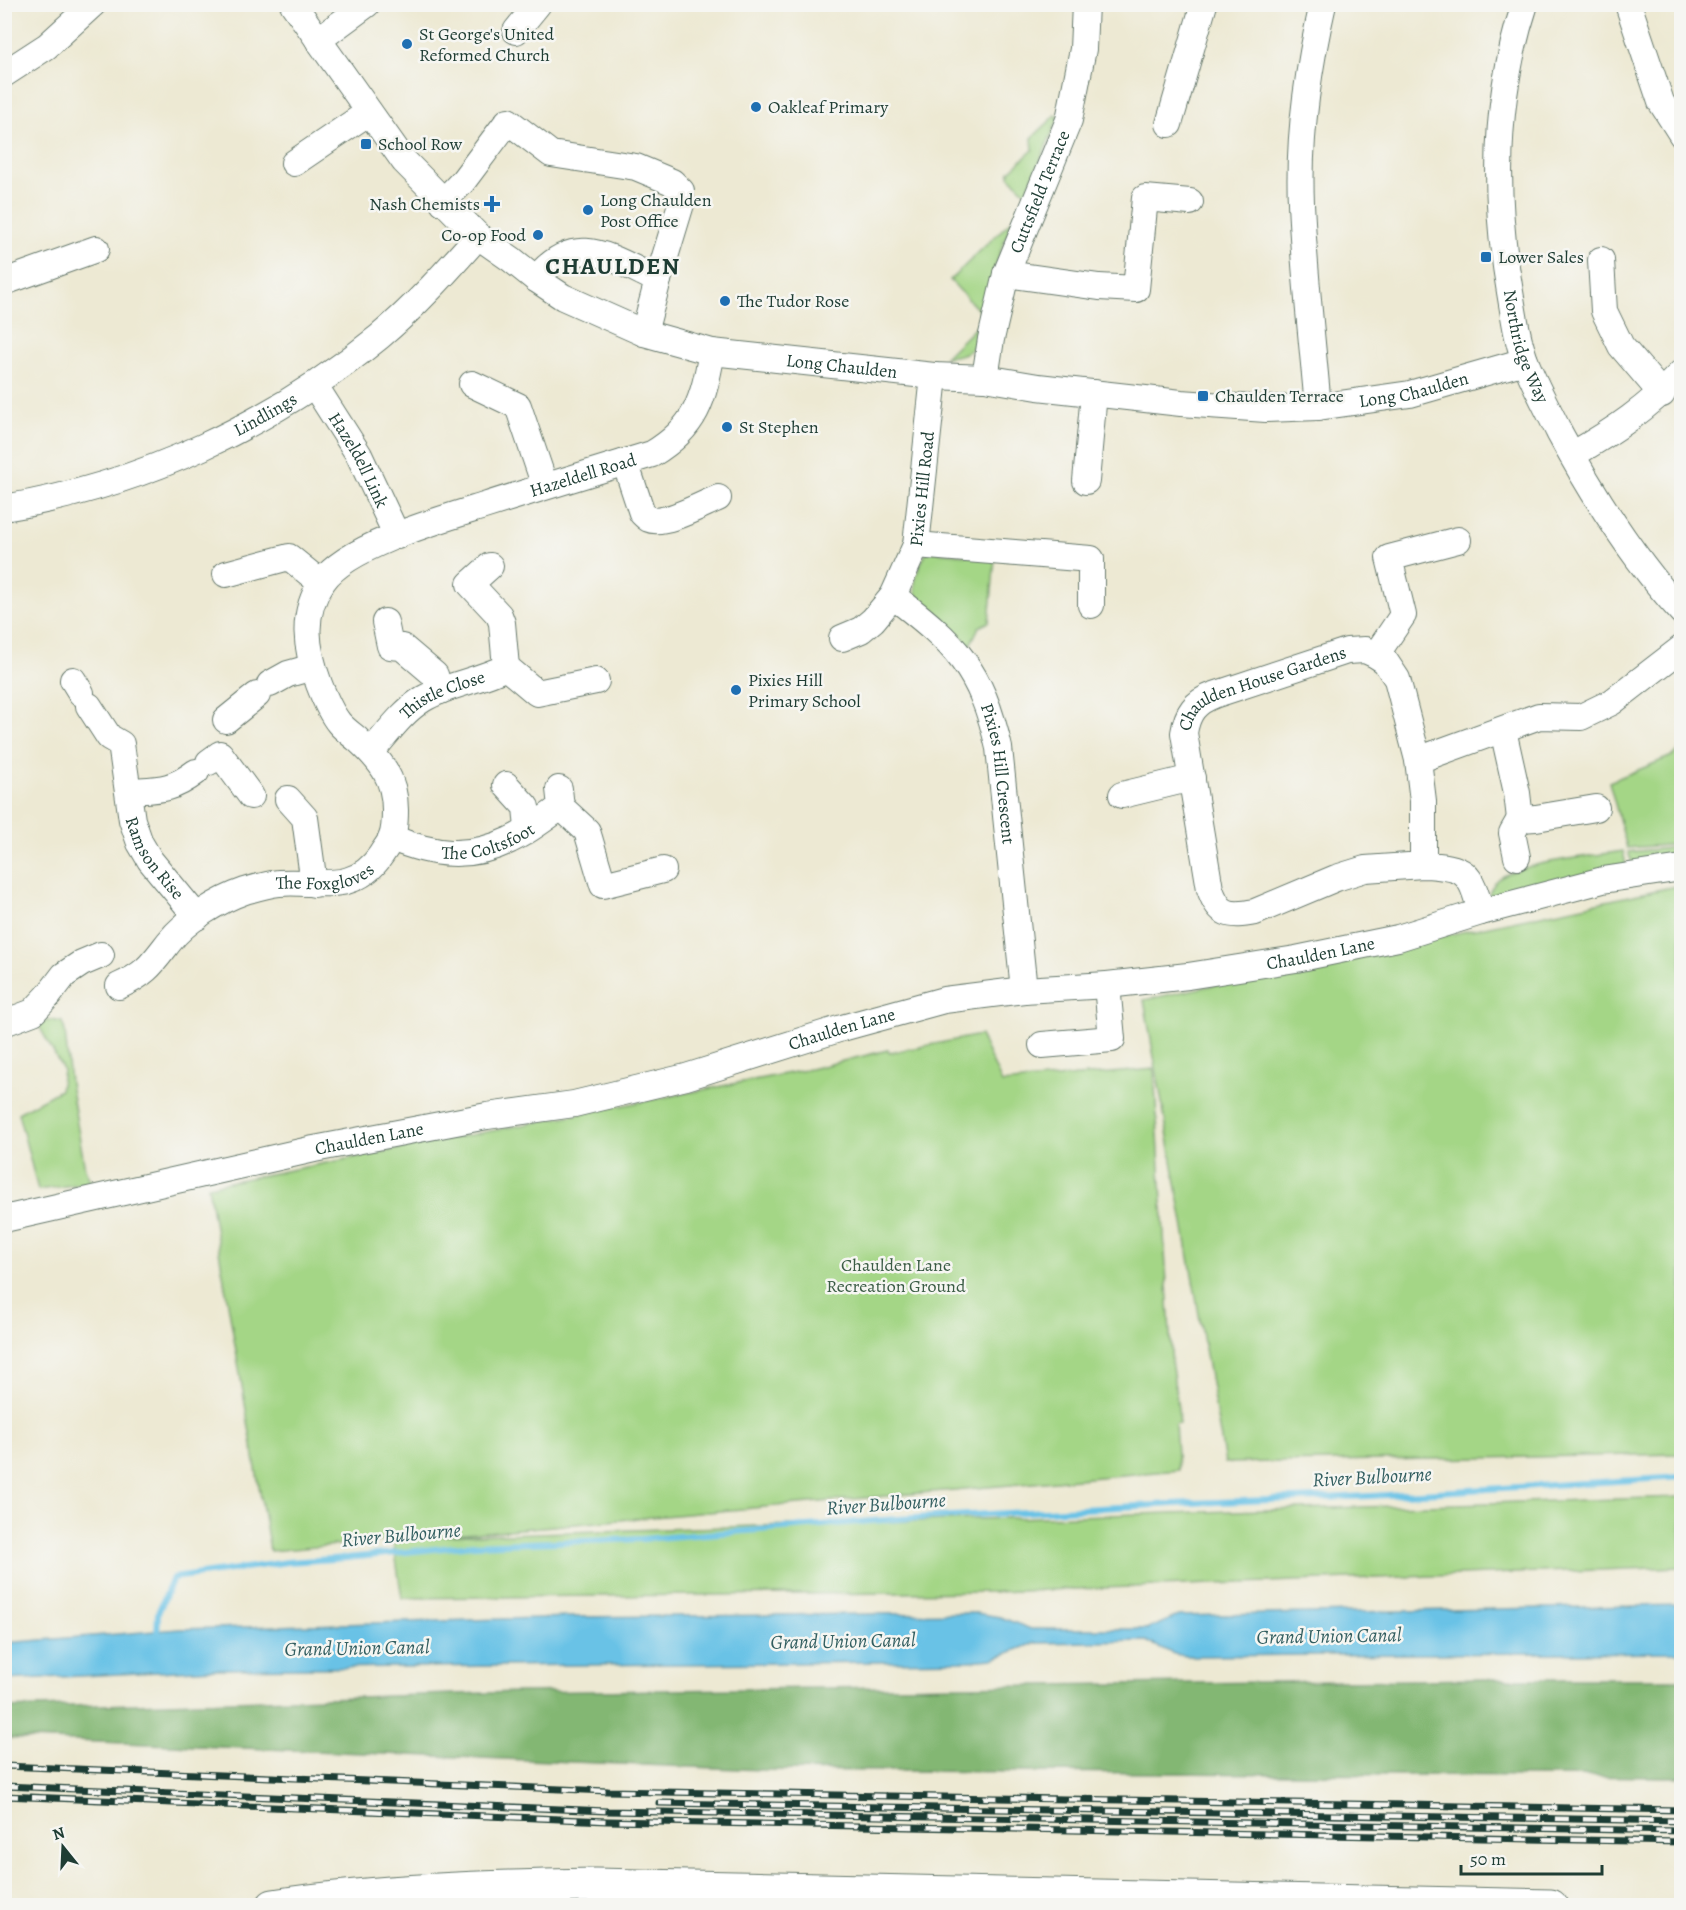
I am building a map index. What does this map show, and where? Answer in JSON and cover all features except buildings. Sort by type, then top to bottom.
[{"type":"highway","points":[[273,1905],[315,1899],[502,1887],[595,1885],[1551,1905]]},
{"type":"street","points":[[4,74],[47,46],[93,4]]},
{"type":"street","name":"Long Chaulden","points":[[293,4],[405,161],[478,236],[563,297],[644,333],[712,352],[934,375],[985,378],[1038,387],[1181,403],[1266,409],[1318,407],[1410,394],[1525,361]]},
{"type":"street","points":[[318,40],[367,4]]},
{"type":"street","points":[[516,31],[538,4]]},
{"type":"street","name":"Cuttsfield Terrace","points":[[985,378],[991,339],[1006,274],[1069,120],[1083,48],[1085,4]]},
{"type":"street","points":[[1169,124],[1204,4]]},
{"type":"street","points":[[1318,407],[1301,201],[1304,118],[1311,57],[1323,4]]},
{"type":"street","name":"Northridge Way","points":[[1525,4],[1508,70],[1499,128],[1498,189],[1503,255],[1525,361],[1572,455],[1634,553],[1662,591],[1682,612]]},
{"type":"street","points":[[1628,4],[1661,102],[1682,135]]},
{"type":"street","points":[[294,163],[369,112]]},
{"type":"street","points":[[443,202],[463,181],[508,121],[551,154],[636,167],[672,183],[681,191],[681,204],[644,333]]},
{"type":"street","points":[[1006,274],[1099,287],[1136,289],[1145,198],[1190,202]]},
{"type":"street","name":"Lindlings","points":[[4,508],[87,489],[144,472],[210,444],[315,386],[380,336],[412,307],[478,236]]},
{"type":"street","points":[[4,282],[96,249]]},
{"type":"street","points":[[536,279],[555,259],[571,253],[595,251],[658,280]]},
{"type":"street","points":[[1601,260],[1604,311],[1621,346],[1662,394]]},
{"type":"street","name":"Hazeldell Road","points":[[397,536],[545,486],[652,454],[686,428],[699,405],[712,352]]},
{"type":"street","points":[[1572,455],[1614,431],[1662,394],[1682,372]]},
{"type":"street","name":"Pixies Hill Road","points":[[842,639],[861,630],[873,620],[893,596],[916,545],[934,375]]},
{"type":"street","points":[[472,384],[518,406],[545,486]]},
{"type":"street","name":"Hazeldell Link","points":[[315,386],[359,456],[397,536]]},
{"type":"street","points":[[1086,481],[1094,393]]},
{"type":"street","points":[[625,462],[642,513],[648,519],[667,520],[718,498]]},
{"type":"street","name":"The Foxgloves","points":[[123,975],[134,980],[164,952],[169,942],[197,917],[220,901],[247,890],[278,883],[336,884],[352,880],[365,872],[377,860],[392,838],[395,816],[392,784],[385,770],[371,752],[339,723],[325,699],[313,667],[307,641],[307,620],[321,583],[333,568],[348,558],[397,536]]},
{"type":"street","points":[[1376,655],[1403,615],[1389,558],[1458,540]]},
{"type":"street","points":[[916,545],[1091,559],[1091,605]]},
{"type":"street","points":[[226,574],[289,557],[321,583]]},
{"type":"street","name":"Thistle Close","points":[[371,752],[411,708],[440,691],[491,675],[506,667],[502,623],[499,615],[470,584],[490,566]]},
{"type":"street","name":"Pixies Hill Crescent","points":[[893,596],[927,622],[950,643],[963,659],[982,693],[992,719],[999,748],[1024,990]]},
{"type":"street","points":[[385,622],[390,646],[402,647],[435,675],[440,691]]},
{"type":"street","points":[[1418,760],[1539,716],[1581,717],[1612,702],[1682,648]]},
{"type":"street","name":"Chaulden House Gardens","points":[[1423,865],[1423,801],[1418,760],[1397,679],[1385,661],[1365,650],[1347,651],[1202,700],[1194,707],[1186,720],[1184,733],[1210,889],[1220,909],[1228,914],[1241,915],[1255,912],[1336,878],[1365,869],[1423,865],[1447,866],[1461,870],[1470,878],[1481,912]]},
{"type":"street","points":[[226,720],[288,674],[313,667]]},
{"type":"street","points":[[506,667],[537,693],[596,681]]},
{"type":"street","name":"Ramson Rise","points":[[81,693],[109,737],[121,744],[132,820],[140,843],[150,860],[197,917]]},
{"type":"street","points":[[1503,730],[1517,793],[1520,819],[1512,833],[1517,857]]},
{"type":"street","name":"Ramson Rise","points":[[129,791],[164,789],[180,784],[220,754],[251,796]]},
{"type":"street","points":[[1122,795],[1192,778]]},
{"type":"street","points":[[506,785],[526,807],[528,828]]},
{"type":"street","name":"The Coltsfoot","points":[[392,838],[449,854],[466,854],[510,840],[528,828],[560,798],[587,831],[603,885],[663,870]]},
{"type":"street","points":[[288,800],[305,818],[314,884]]},
{"type":"street","points":[[1520,819],[1536,819],[1596,808]]},
{"type":"street","name":"Chaulden Lane","points":[[4,1219],[314,1149],[487,1116],[574,1104],[686,1077],[842,1028],[944,1000],[1024,990],[1107,985],[1188,976],[1296,959],[1398,938],[1481,912],[1603,880],[1682,868]]},
{"type":"street","points":[[4,1023],[33,1012],[64,975],[82,963],[101,955]]},
{"type":"street","points":[[1042,1045],[1112,1039],[1107,985]]},
{"type":"green space","points":[[1056,115],[1059,117],[1026,193],[1009,176],[1010,171],[1033,150],[1032,138]]},
{"type":"green space","points":[[1014,218],[988,289],[982,314],[950,280]]},
{"type":"green space","points":[[982,321],[975,343],[968,352],[945,357]]},
{"type":"green space","points":[[927,551],[995,558],[989,622],[979,627],[969,647],[959,634],[918,599],[915,581]]},
{"type":"green space","points":[[1681,749],[1681,844],[1627,848],[1609,782],[1672,756]]},
{"type":"green space","points":[[1681,847],[1681,860],[1633,865],[1628,852]]},
{"type":"green space","points":[[1623,851],[1626,865],[1486,904],[1494,884],[1509,873],[1540,864]]},
{"type":"green space","points":[[1681,885],[1681,1454],[1225,1463],[1144,1000]]},
{"type":"green space","points":[[51,1020],[62,1022],[65,1031],[70,1083],[85,1169],[89,1178],[96,1184],[38,1190],[18,1113],[60,1090],[63,1070],[38,1024]]},
{"type":"green space","name":"Chaulden Lane Recreation Ground","points":[[980,1035],[1002,1083],[1154,1069],[1172,1367],[1180,1423],[1175,1424],[1178,1470],[442,1536],[1681,1497],[1681,1567],[993,1592],[402,1598],[393,1540],[270,1551],[208,1186],[810,1069],[888,1050],[889,1053]]},
{"type":"green space","points":[[1488,1679],[1681,1679],[1681,1777],[761,1770],[4,1738],[5,1708],[519,1692]]},
{"type":"water","name":"Grand Union Canal","points":[[1682,1605],[1681,1652],[1187,1656],[1174,1654],[1146,1641],[1034,1643],[993,1659],[969,1661],[215,1669],[4,1680],[5,1643],[180,1629],[571,1617],[976,1613],[1000,1617],[1031,1629],[1148,1629],[1178,1616]]},
{"type":"waterway","name":"River Bulbourne","points":[[157,1637],[158,1613],[173,1578],[288,1562],[473,1545],[642,1539],[898,1519],[1371,1496],[1682,1477]]},
{"type":"railway","points":[[4,1766],[608,1791],[1682,1810]]},
{"type":"railway","points":[[4,1786],[607,1811],[1682,1831]]},
{"type":"railway","points":[[4,1796],[607,1821],[1682,1842]]},
{"type":"railway","points":[[659,1803],[1682,1821]]},
{"type":"place","name":"St George's United Reformed Church","points":[[407,44]]},
{"type":"place","name":"Oakleaf Primary","points":[[756,107]]},
{"type":"place","name":"School Row","points":[[366,144]]},
{"type":"place","name":"Nash Chemists","points":[[492,204]]},
{"type":"place","name":"Long Chaulden Post Office","points":[[588,210]]},
{"type":"place","name":"Co-op Food","points":[[538,235]]},
{"type":"place","name":"Lower Sales","points":[[1486,257]]},
{"type":"place","name":"The Tudor Rose","points":[[725,301]]},
{"type":"place","name":"Chaulden Terrace","points":[[1203,396]]},
{"type":"place","name":"St Stephen","points":[[727,427]]},
{"type":"place","name":"Pixies Hill Primary School","points":[[736,690]]},
{"type":"district","name":"CHAULDEN","points":[[613,266]]}]
